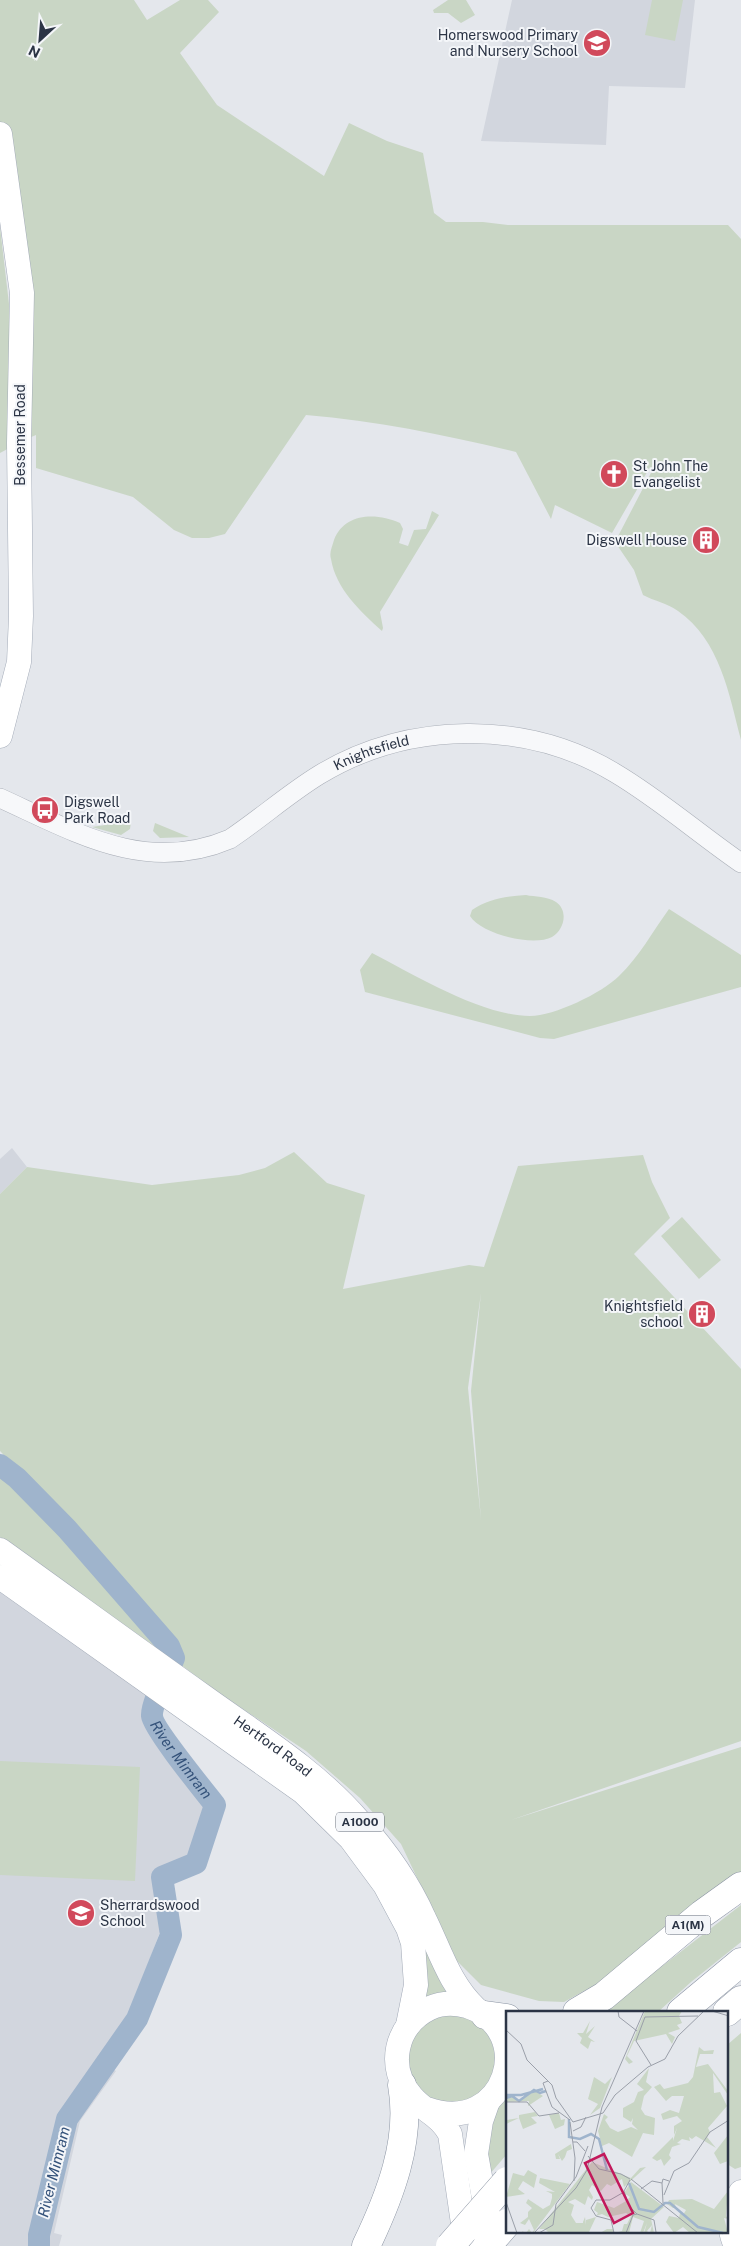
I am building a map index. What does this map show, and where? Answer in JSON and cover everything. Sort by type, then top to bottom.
[{"type":"highway","name":"A1(M)","points":[[579,2011],[604,1996],[702,1914],[741,1886]]},
{"type":"highway","points":[[682,2011],[741,1962]]},
{"type":"highway","points":[[728,2011],[741,2000]]},
{"type":"highway","points":[[366,2246],[390,2190],[398,2164],[406,2119],[402,2085]]},
{"type":"highway","points":[[450,2246],[506,2182]]},
{"type":"highway","points":[[487,2246],[506,2224]]},
{"type":"main road","name":"Bessemer Road","points":[[0,134],[22,293],[19,443],[21,616],[18,662],[0,736]]},
{"type":"main road","name":"Hertford Road","points":[[0,1550],[303,1792],[351,1839],[370,1863],[396,1904],[413,1943],[416,1985],[408,2024]]},
{"type":"main road","name":"Hertford Road","points":[[0,1576],[158,1676]]},
{"type":"main road","name":"Hertford Road","points":[[180,1692],[307,1771],[337,1796],[378,1842],[410,1890],[453,1982],[462,1996],[490,2014]]},
{"type":"main road","points":[[427,2109],[439,2113],[465,2113],[488,2100],[497,2090],[504,2078],[506,2057],[502,2037],[490,2014],[462,2005],[446,2004],[432,2007],[419,2014],[408,2024],[401,2035],[397,2054],[398,2073],[402,2085],[413,2099],[443,2122],[450,2134],[467,2246]]},
{"type":"main road","points":[[488,2100],[481,2121],[476,2154],[492,2246]]},
{"type":"main road","points":[[736,2246],[731,2234],[730,2223],[735,2200],[741,2192]]},
{"type":"street","name":"Knightsfield","points":[[0,798],[107,844],[140,851],[164,853],[182,851],[214,845],[230,839],[320,775],[357,756],[387,745],[428,736],[481,733],[547,744],[602,766],[640,789],[741,863]]},
{"type":"shaded area","name":"Homerswood Primary and Nursery School","points":[[512,0],[695,0],[685,88],[609,86],[606,145],[481,141]]},
{"type":"shaded area","points":[[12,1148],[27,1167],[0,1194],[0,1159]]},
{"type":"shaded area","name":"Sherrardswood School","points":[[0,1585],[154,1695],[155,1728],[212,1810],[207,1831],[192,1853],[182,1861],[180,1859],[152,1873],[162,1905],[163,1924],[109,2067],[116,2071],[80,2121],[54,2233],[62,2235],[59,2246],[0,2246]]},
{"type":"green space","points":[[0,0],[134,0],[147,20],[180,0],[208,0],[219,12],[180,53],[217,105],[324,176],[349,123],[387,141],[423,153],[434,213],[446,222],[483,222],[508,225],[728,225],[741,239],[741,740],[721,669],[704,637],[678,611],[643,595],[634,570],[615,542],[653,469],[650,467],[612,533],[555,505],[551,519],[516,452],[411,429],[306,415],[225,534],[209,538],[192,538],[174,530],[133,497],[36,468],[36,435],[24,440],[0,147]]},
{"type":"green space","points":[[448,0],[466,0],[475,15],[461,23],[448,13],[434,13],[433,10]]},
{"type":"green space","points":[[652,0],[683,0],[675,41],[645,35]]},
{"type":"green space","points":[[0,227],[9,304],[15,445],[0,453]]},
{"type":"green space","points":[[432,511],[439,515],[380,612],[382,631],[350,599],[338,580],[330,557],[334,540],[345,524],[362,517],[371,516],[391,519],[400,523],[403,529],[399,543],[408,546],[414,530],[426,529]]},
{"type":"green space","points":[[131,821],[130,829],[121,835],[92,827]]},
{"type":"green space","points":[[155,823],[189,837],[160,838],[153,831]]},
{"type":"green space","points":[[526,895],[549,899],[556,902],[563,910],[564,915],[560,930],[552,937],[543,940],[533,940],[508,937],[485,928],[470,916],[472,910],[491,901],[504,897]]},
{"type":"green space","points":[[669,909],[741,955],[741,987],[554,1039],[540,1038],[365,992],[360,970],[372,953],[449,993],[491,1009],[530,1016],[552,1012],[590,996],[619,976],[639,952]]},
{"type":"green space","points":[[294,1152],[327,1183],[365,1195],[343,1289],[469,1265],[484,1267],[518,1166],[643,1155],[652,1182],[670,1218],[634,1254],[741,1369],[741,1741],[511,1820],[741,1747],[741,1877],[604,1980],[564,2002],[539,2001],[481,1985],[450,1954],[439,1924],[401,1844],[360,1798],[306,1751],[210,1687],[180,1664],[178,1653],[173,1644],[128,1589],[46,1498],[0,1451],[0,1194],[27,1167],[152,1185],[239,1175],[265,1168]],"holes":[[[481,1293],[471,1391],[481,1520],[468,1388]]]},
{"type":"green space","points":[[682,1217],[721,1260],[699,1279],[661,1236]]},
{"type":"green space","points":[[0,1472],[13,1477],[23,1497],[42,1507],[69,1537],[76,1549],[90,1559],[132,1611],[153,1633],[164,1653],[0,1537]]},
{"type":"green space","points":[[174,1683],[296,1770],[340,1810],[360,1832],[387,1869],[421,1929],[449,1993],[448,1995],[426,2001],[423,2000],[426,1985],[425,1957],[412,1918],[389,1878],[358,1836],[323,1799],[294,1774],[171,1688]]},
{"type":"green space","points":[[0,1761],[140,1767],[135,1881],[0,1875]]},
{"type":"green space","points":[[741,1905],[741,1942],[691,1982],[659,2011],[604,2011]]},
{"type":"green space","points":[[451,2015],[468,2019],[482,2028],[491,2042],[495,2059],[491,2076],[482,2090],[468,2099],[451,2103],[434,2099],[420,2090],[411,2076],[407,2059],[411,2042],[420,2028],[434,2019]]},
{"type":"green space","points":[[741,2033],[741,2167],[735,2169],[728,2165],[728,2044]]},
{"type":"green space","points":[[506,2091],[506,2155],[489,2175],[485,2151],[494,2111]]},
{"type":"waterway","name":"River Mimram","points":[[0,1465],[17,1478],[67,1529],[169,1646],[174,1658],[157,1695],[152,1716],[169,1746],[215,1805],[196,1863],[162,1877],[171,1935],[137,2019],[67,2119],[39,2235],[39,2246]]},
{"type":"place","name":"Homerswood Primary and Nursery School","points":[[597,43]]},
{"type":"place","name":"St John The Evangelist","points":[[614,474]]},
{"type":"place","name":"Digswell House","points":[[706,540]]},
{"type":"place","name":"Digswell Park Road","points":[[45,810]]},
{"type":"place","name":"Knightsfield school","points":[[702,1314]]},
{"type":"place","name":"Sherrardswood School","points":[[81,1913]]}]
